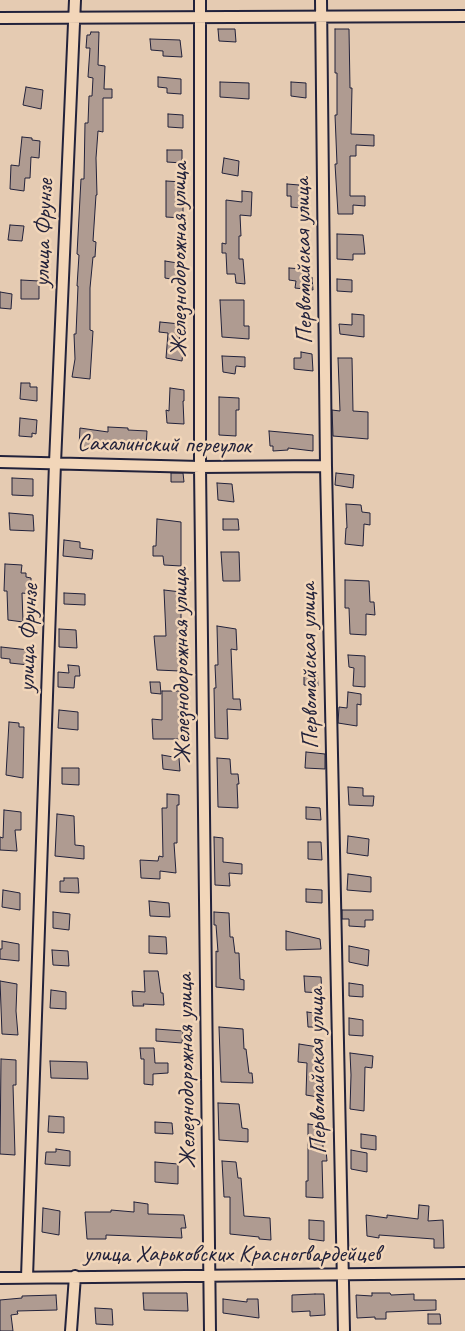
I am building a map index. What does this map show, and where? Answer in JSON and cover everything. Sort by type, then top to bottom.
[{"type":"street","name":"улица Фрунзе","points":[[27,1277],[55,463],[74,0]]},
{"type":"street","name":"Железнодорожная улица","points":[[200,0],[200,467],[210,1331]]},
{"type":"street","name":"Первомайская улица","points":[[321,0],[326,466],[344,1331]]},
{"type":"street","points":[[0,18],[465,16]]},
{"type":"street","name":"Сахалинский переулок","points":[[0,462],[200,467],[326,466]]},
{"type":"street","name":"улица Харьковских Красногвардейцев","points":[[0,1278],[209,1274],[465,1273]]},
{"type":"street","points":[[71,1331],[75,1276]]},
{"type":"building","points":[[218,29],[235,29],[236,42],[219,41]]},
{"type":"building","points":[[335,29],[349,29],[350,88],[352,88],[351,134],[374,135],[374,146],[356,145],[356,156],[350,156],[350,196],[365,196],[365,206],[353,205],[353,214],[338,214],[335,164],[337,164],[335,115],[337,115],[337,73],[335,73]]},
{"type":"building","points":[[91,32],[99,32],[98,65],[105,66],[104,89],[112,89],[112,98],[103,98],[103,132],[98,131],[96,158],[97,195],[93,241],[96,242],[90,288],[90,330],[93,331],[90,379],[72,377],[75,359],[74,334],[76,334],[79,255],[77,254],[81,179],[84,179],[85,123],[88,123],[89,96],[92,96],[93,78],[88,77],[90,48],[86,48],[87,35],[90,35]]},
{"type":"building","points":[[150,39],[180,40],[182,57],[163,56],[163,51],[151,50]]},
{"type":"building","points":[[158,77],[181,79],[181,94],[167,93],[167,88],[158,87]]},
{"type":"building","points":[[220,82],[249,83],[249,99],[220,97]]},
{"type":"building","points":[[291,82],[306,83],[306,98],[291,96]]},
{"type":"building","points":[[26,87],[43,90],[41,109],[23,105]]},
{"type":"building","points":[[168,114],[183,115],[183,128],[168,127]]},
{"type":"building","points":[[22,137],[40,141],[39,158],[31,157],[30,178],[25,178],[24,191],[10,189],[11,165],[19,166]]},
{"type":"building","points":[[167,150],[182,150],[182,163],[167,162]]},
{"type":"building","points":[[224,158],[239,161],[238,176],[222,173]]},
{"type":"building","points":[[166,181],[183,182],[183,218],[166,217]]},
{"type":"building","points":[[287,184],[299,185],[299,191],[309,192],[309,209],[291,207],[291,196],[287,196]]},
{"type":"building","points":[[242,191],[252,192],[251,216],[240,215],[239,259],[243,259],[245,284],[236,283],[235,274],[227,274],[226,253],[222,253],[222,243],[226,244],[226,200],[242,202]]},
{"type":"building","points":[[10,225],[24,226],[22,241],[8,240]]},
{"type":"building","points":[[337,234],[363,235],[365,254],[353,254],[353,260],[337,259]]},
{"type":"building","points":[[165,261],[184,264],[183,281],[165,278]]},
{"type":"building","points":[[289,268],[303,269],[304,275],[312,277],[313,290],[295,288],[296,281],[289,280]]},
{"type":"building","points":[[337,279],[352,280],[352,292],[337,291]]},
{"type":"building","points":[[21,280],[39,281],[39,299],[21,299]]},
{"type":"building","points":[[0,292],[12,294],[11,309],[0,308]]},
{"type":"building","points":[[220,300],[244,300],[244,326],[249,326],[249,339],[222,337]]},
{"type":"building","points":[[352,314],[364,315],[364,337],[340,334],[339,324],[352,325]]},
{"type":"building","points":[[160,322],[180,324],[179,350],[183,351],[182,361],[166,358],[168,333],[159,332]]},
{"type":"building","points":[[301,352],[312,354],[313,371],[294,369],[294,358],[301,358]]},
{"type":"building","points":[[222,356],[245,357],[245,367],[236,366],[235,374],[223,372]]},
{"type":"building","points":[[338,358],[352,358],[353,411],[368,412],[368,439],[333,436],[332,410],[340,411]]},
{"type":"building","points":[[21,383],[30,383],[30,387],[37,387],[37,401],[20,399]]},
{"type":"building","points":[[170,388],[184,390],[184,424],[167,423],[166,410],[169,411]]},
{"type":"building","points":[[219,397],[239,398],[239,410],[236,410],[236,436],[219,435]]},
{"type":"building","points":[[20,418],[37,420],[36,434],[32,433],[32,437],[19,436]]},
{"type":"building","points":[[108,427],[147,431],[146,448],[96,446],[95,449],[79,447],[80,428],[108,432]]},
{"type":"building","points":[[269,431],[313,435],[313,451],[288,448],[288,450],[273,451],[273,446],[270,446]]},
{"type":"building","points":[[171,473],[183,473],[184,482],[171,482]]},
{"type":"building","points":[[336,473],[354,475],[353,488],[335,485]]},
{"type":"building","points":[[12,478],[33,479],[33,496],[12,495]]},
{"type":"building","points":[[217,483],[232,484],[234,502],[218,500]]},
{"type":"building","points":[[346,504],[361,505],[362,512],[370,513],[370,525],[364,524],[363,546],[345,544],[347,528]]},
{"type":"building","points":[[9,513],[33,515],[34,531],[10,530]]},
{"type":"building","points":[[157,519],[181,522],[181,566],[164,565],[163,556],[153,556],[153,546],[156,546]]},
{"type":"building","points":[[223,519],[238,519],[239,530],[223,530]]},
{"type":"building","points":[[64,540],[80,542],[80,548],[93,550],[92,559],[63,556]]},
{"type":"building","points":[[221,552],[239,552],[240,581],[223,581]]},
{"type":"building","points":[[5,564],[22,565],[21,573],[26,573],[26,577],[31,578],[31,594],[22,593],[23,622],[8,620],[7,591],[4,591]]},
{"type":"building","points":[[345,580],[369,581],[370,602],[374,602],[375,615],[366,614],[366,635],[350,634],[349,608],[345,608]]},
{"type":"building","points":[[164,590],[181,592],[181,624],[179,624],[180,671],[157,670],[154,636],[166,636]]},
{"type":"building","points":[[64,593],[85,594],[85,605],[64,604]]},
{"type":"building","points":[[217,626],[236,629],[237,650],[231,649],[233,699],[240,699],[241,710],[227,709],[228,739],[215,738],[214,688],[216,688],[215,665],[218,665]]},
{"type":"building","points":[[59,629],[76,630],[77,648],[59,647]]},
{"type":"building","points":[[1,647],[29,650],[29,665],[10,663],[10,659],[1,658]]},
{"type":"building","points":[[348,655],[365,656],[365,687],[353,686],[354,668],[349,667]]},
{"type":"building","points":[[68,665],[79,666],[80,676],[75,676],[74,688],[58,687],[58,672],[69,673]]},
{"type":"building","points":[[304,669],[317,671],[318,686],[304,685]]},
{"type":"building","points":[[150,682],[160,682],[161,694],[151,693]]},
{"type":"building","points":[[162,691],[180,691],[180,705],[178,705],[181,739],[153,739],[152,719],[162,720]]},
{"type":"building","points":[[348,692],[361,694],[361,705],[357,704],[357,726],[338,723],[339,707],[347,708]]},
{"type":"building","points":[[59,710],[78,712],[78,730],[58,728]]},
{"type":"building","points":[[9,722],[19,723],[19,727],[24,727],[23,778],[6,775]]},
{"type":"building","points":[[306,752],[325,754],[325,769],[305,768]]},
{"type":"building","points":[[162,755],[179,758],[180,771],[163,769]]},
{"type":"building","points":[[217,758],[230,759],[231,774],[238,774],[238,808],[218,807]]},
{"type":"building","points":[[62,768],[79,768],[79,785],[62,784]]},
{"type":"building","points":[[348,787],[363,788],[363,796],[374,796],[373,806],[349,805]]},
{"type":"building","points":[[167,794],[179,795],[179,805],[177,805],[177,843],[174,843],[176,873],[160,871],[160,879],[141,878],[140,860],[158,861],[159,856],[163,857],[162,808],[167,808]]},
{"type":"building","points":[[306,807],[320,808],[321,820],[306,819]]},
{"type":"building","points":[[4,810],[21,812],[21,830],[15,830],[17,851],[0,850],[0,837],[3,838]]},
{"type":"building","points":[[57,814],[74,816],[75,845],[84,846],[84,859],[55,856]]},
{"type":"building","points":[[348,836],[369,839],[368,856],[347,853]]},
{"type":"building","points":[[214,837],[223,838],[223,862],[242,864],[242,874],[229,873],[230,886],[215,885]]},
{"type":"building","points":[[308,842],[321,842],[322,860],[308,859]]},
{"type":"building","points":[[348,874],[371,877],[371,892],[347,890]]},
{"type":"building","points":[[64,878],[78,878],[79,893],[60,892],[60,881],[64,881]]},
{"type":"building","points":[[306,889],[322,890],[322,903],[306,902]]},
{"type":"building","points":[[3,890],[20,893],[20,910],[2,907]]},
{"type":"building","points":[[149,901],[169,903],[170,917],[150,916]]},
{"type":"building","points":[[342,910],[373,910],[373,920],[365,920],[365,927],[349,926],[349,919],[342,919]]},
{"type":"building","points":[[53,912],[70,914],[69,930],[53,928]]},
{"type":"building","points":[[214,912],[229,913],[230,937],[233,937],[235,953],[239,953],[240,979],[244,980],[244,990],[216,987],[216,951],[218,952]]},
{"type":"building","points":[[286,931],[320,939],[321,949],[286,950]]},
{"type":"building","points":[[149,936],[166,937],[167,954],[149,953]]},
{"type":"building","points":[[2,941],[19,944],[19,961],[0,959]]},
{"type":"building","points":[[349,946],[369,950],[368,966],[349,962]]},
{"type":"building","points":[[52,950],[68,951],[69,966],[53,965]]},
{"type":"building","points":[[144,971],[158,971],[164,1005],[143,1004],[144,1006],[133,1006],[132,991],[145,992]]},
{"type":"building","points":[[304,976],[321,977],[322,993],[305,992]]},
{"type":"building","points":[[0,981],[17,984],[16,1011],[18,1035],[2,1034]]},
{"type":"building","points":[[349,983],[363,985],[363,997],[349,996]]},
{"type":"building","points":[[51,990],[66,992],[66,1009],[50,1008]]},
{"type":"building","points":[[307,1012],[321,1014],[322,1027],[308,1027]]},
{"type":"building","points":[[349,1018],[363,1020],[363,1036],[349,1035]]},
{"type":"building","points":[[219,1027],[243,1029],[244,1049],[246,1049],[249,1073],[252,1073],[253,1083],[221,1082]]},
{"type":"building","points":[[156,1029],[183,1031],[182,1043],[156,1041]]},
{"type":"building","points":[[299,1044],[318,1047],[317,1081],[325,1082],[324,1098],[306,1095],[307,1063],[298,1062]]},
{"type":"building","points":[[140,1048],[154,1048],[155,1063],[168,1063],[168,1073],[153,1074],[153,1085],[144,1084],[144,1059],[141,1059]]},
{"type":"building","points":[[350,1053],[373,1056],[372,1068],[365,1067],[364,1111],[350,1109]]},
{"type":"building","points":[[1,1059],[16,1060],[16,1085],[13,1085],[15,1155],[0,1154]]},
{"type":"building","points":[[50,1061],[87,1062],[88,1079],[51,1078]]},
{"type":"building","points":[[218,1103],[239,1104],[242,1128],[248,1129],[248,1142],[219,1140]]},
{"type":"building","points":[[49,1116],[64,1117],[64,1133],[48,1132]]},
{"type":"building","points":[[155,1122],[172,1123],[173,1134],[155,1133]]},
{"type":"building","points":[[308,1124],[323,1126],[323,1150],[326,1150],[327,1161],[322,1161],[323,1198],[306,1197],[306,1181],[308,1181]]},
{"type":"building","points":[[361,1134],[376,1136],[376,1150],[361,1148]]},
{"type":"building","points":[[56,1149],[70,1151],[70,1166],[45,1164],[46,1152],[56,1152]]},
{"type":"building","points":[[351,1150],[367,1153],[367,1172],[351,1169]]},
{"type":"building","points":[[222,1161],[236,1162],[238,1178],[241,1178],[244,1216],[270,1218],[271,1240],[230,1234],[230,1197],[224,1197]]},
{"type":"building","points":[[155,1162],[178,1164],[178,1184],[155,1182]]},
{"type":"building","points":[[134,1202],[148,1204],[148,1214],[184,1215],[186,1228],[181,1228],[182,1238],[106,1235],[106,1239],[87,1239],[85,1212],[111,1212],[111,1210],[134,1212]]},
{"type":"building","points":[[419,1205],[429,1206],[428,1221],[443,1220],[444,1248],[434,1248],[434,1239],[379,1235],[379,1238],[367,1236],[366,1215],[387,1218],[387,1215],[418,1219]]},
{"type":"building","points":[[43,1208],[60,1211],[59,1235],[42,1232]]},
{"type":"building","points":[[309,1220],[324,1221],[324,1241],[309,1239]]},
{"type":"building","points":[[143,1293],[187,1293],[188,1311],[144,1310]]},
{"type":"building","points":[[372,1293],[390,1293],[391,1295],[414,1294],[414,1300],[436,1300],[436,1310],[386,1312],[386,1319],[375,1319],[375,1317],[357,1318],[356,1295],[372,1296]]},
{"type":"building","points":[[324,1294],[325,1315],[310,1316],[310,1311],[292,1312],[292,1295]]},
{"type":"building","points":[[56,1295],[57,1310],[17,1311],[18,1314],[11,1315],[13,1331],[0,1331],[0,1300],[22,1298],[22,1296]]},
{"type":"building","points":[[223,1299],[247,1302],[247,1299],[258,1299],[259,1318],[223,1313]]},
{"type":"building","points":[[95,1308],[112,1309],[113,1325],[96,1324]]},
{"type":"building","points":[[428,1314],[440,1314],[441,1324],[428,1324]]}]
